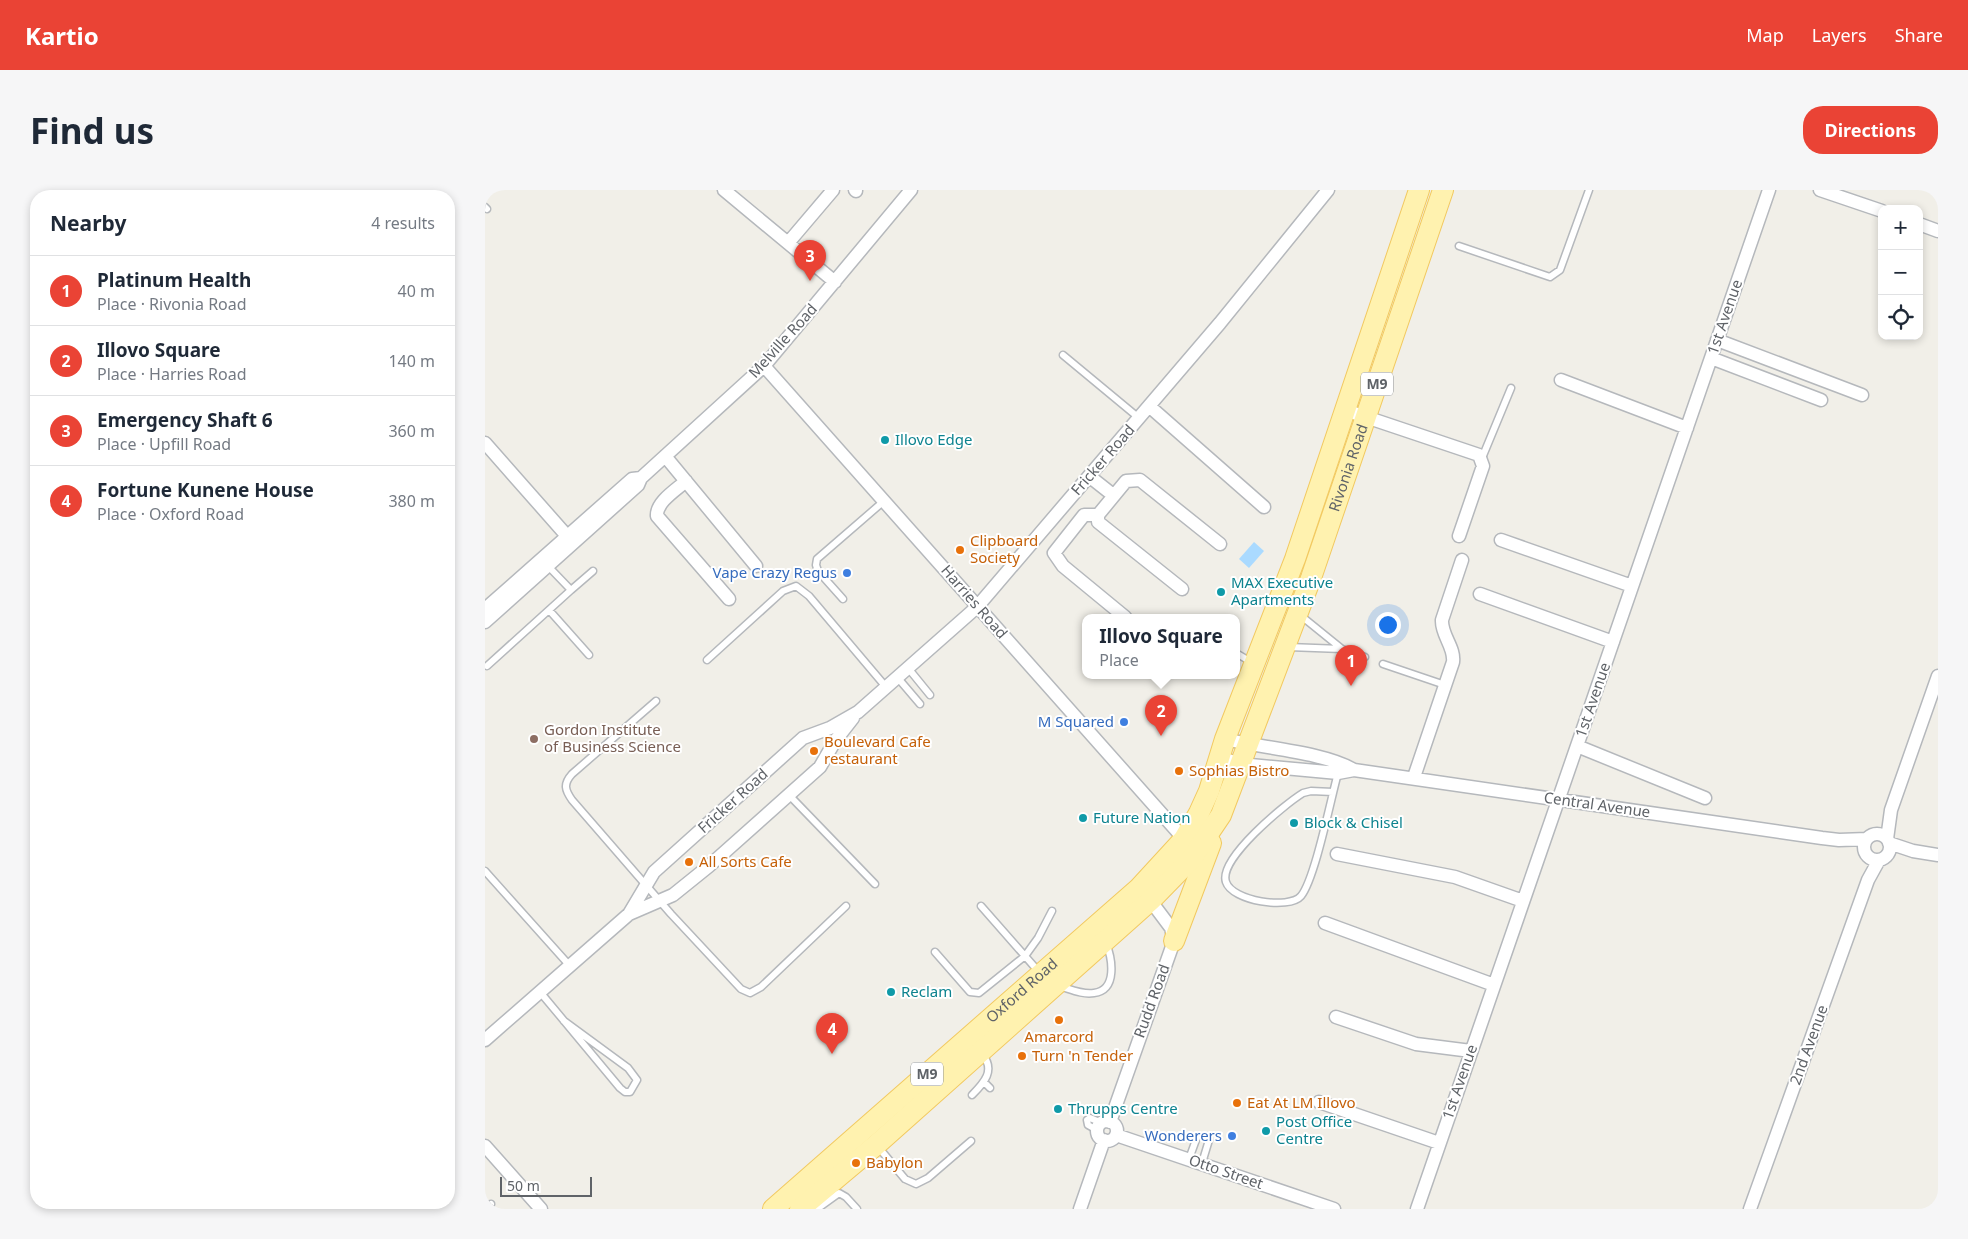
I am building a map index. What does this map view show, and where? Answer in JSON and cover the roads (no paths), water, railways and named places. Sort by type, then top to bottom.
[{"type":"main road","name":"Rivonia Road","points":[[1222,748],[1295,559],[1419,190]]},
{"type":"main road","name":"Rivonia Road","points":[[1247,744],[1285,647],[1443,190]]},
{"type":"main road","name":"Oxford Road","points":[[773,1209],[973,1046],[1145,894],[1192,858],[1221,815],[1247,744]]},
{"type":"main road","name":"Oxford Road","points":[[1049,980],[1105,941],[1145,894],[1199,814],[1222,748]]},
{"type":"main road","points":[[1173,941],[1221,815]]},
{"type":"main road","name":"Oxford Road","points":[[810,1207],[877,1145],[973,1046]]},
{"type":"street","points":[[724,190],[835,282]]},
{"type":"street","points":[[788,243],[833,190]]},
{"type":"street","name":"Melville Road","points":[[485,609],[638,485],[641,478],[764,366],[911,190]]},
{"type":"street","name":"Fricker Road","points":[[629,914],[673,896],[709,866],[821,766],[835,741],[858,712],[977,606],[1220,324],[1328,190]]},
{"type":"street","name":"1st Avenue","points":[[1417,1209],[1769,190]]},
{"type":"street","points":[[1820,190],[1878,210]]},
{"type":"street","points":[[1923,225],[1938,231]]},
{"type":"street","points":[[1717,340],[1863,395]]},
{"type":"street","points":[[1711,358],[1821,400]]},
{"type":"street","name":"Harries Road","points":[[764,366],[1183,839]]},
{"type":"street","points":[[1561,380],[1687,428]]},
{"type":"street","points":[[1149,406],[1264,507]]},
{"type":"street","points":[[1345,410],[1475,453],[1482,458],[1483,466],[1459,536]]},
{"type":"street","points":[[485,443],[567,536]]},
{"type":"street","points":[[665,456],[756,566]]},
{"type":"street","points":[[1089,476],[1113,495]]},
{"type":"street","name":"Melville Road","points":[[485,622],[545,562],[567,536],[632,479],[641,478]]},
{"type":"street","points":[[1182,589],[1101,526],[1097,518],[1098,514],[1113,495],[1126,481],[1140,480],[1220,544]]},
{"type":"street","points":[[685,481],[661,503],[657,516],[729,599]]},
{"type":"street","points":[[1098,514],[1084,515],[1054,553],[1063,566],[1121,614]]},
{"type":"street","points":[[1501,540],[1632,586]]},
{"type":"street","points":[[1414,777],[1454,658],[1442,620],[1461,560]]},
{"type":"street","points":[[1481,594],[1613,642]]},
{"type":"street","name":"2nd Avenue","points":[[1750,1209],[1868,880],[1938,676]]},
{"type":"street","name":"Fricker Road","points":[[485,1040],[629,914],[654,872],[803,738],[830,728],[858,712]]},
{"type":"street","name":"Central Avenue","points":[[1222,748],[1247,744],[1317,757],[1347,765],[1355,770]]},
{"type":"street","points":[[1577,746],[1705,798]]},
{"type":"street","name":"Central Avenue","points":[[1222,748],[1240,764],[1338,772],[1355,770],[1414,777],[1938,855]]},
{"type":"street","points":[[1337,854],[1455,877],[1523,901]]},
{"type":"street","points":[[1145,894],[1171,928],[1173,941]]},
{"type":"street","points":[[1325,924],[1494,984]]},
{"type":"street","name":"Rudd Road","points":[[1080,1209],[1103,1129],[1173,941]]},
{"type":"street","points":[[1336,1017],[1416,1044],[1471,1050]]},
{"type":"street","points":[[1319,1102],[1439,1142]]},
{"type":"street","name":"Otto Street","points":[[1103,1129],[1115,1126],[1116,1135],[1335,1209]]},
{"type":"street","points":[[485,1146],[541,1209]]},
{"type":"lane","points":[[1459,246],[1550,277],[1560,270],[1589,190]]},
{"type":"lane","points":[[1063,355],[1139,418]]},
{"type":"lane","points":[[1482,458],[1511,388]]},
{"type":"lane","points":[[843,599],[818,570],[816,565],[817,559],[883,500]]},
{"type":"lane","points":[[545,562],[571,590]]},
{"type":"lane","points":[[487,666],[593,571]]},
{"type":"lane","points":[[707,660],[783,591],[796,586],[809,596],[886,687]]},
{"type":"lane","points":[[549,610],[589,655]]},
{"type":"lane","points":[[1297,613],[1341,648],[1365,657]]},
{"type":"lane","points":[[1285,647],[1341,648]]},
{"type":"lane","points":[[1240,655],[1254,664]]},
{"type":"lane","points":[[1383,664],[1445,685]]},
{"type":"lane","points":[[908,668],[930,695]]},
{"type":"lane","points":[[897,677],[920,704]]},
{"type":"lane","points":[[656,701],[572,774],[567,780],[566,786],[572,800],[741,989],[750,992],[761,987],[846,906]]},
{"type":"lane","points":[[1333,792],[1311,790],[1303,792],[1254,834],[1240,848],[1227,870],[1226,882],[1231,890],[1249,899],[1288,903],[1301,896],[1312,872],[1333,792],[1338,772]]},
{"type":"lane","points":[[789,795],[875,884]]},
{"type":"lane","points":[[485,871],[570,966]]},
{"type":"lane","points":[[981,906],[1049,980],[1087,993],[1096,993],[1102,990],[1111,974],[1112,965],[1105,941]]},
{"type":"lane","points":[[935,952],[974,994],[979,993],[1025,956],[1038,938],[1052,911]]},
{"type":"lane","points":[[540,992],[564,1021],[620,1088],[625,1092],[630,1092],[637,1080],[628,1068],[564,1021]]},
{"type":"lane","points":[[972,1095],[984,1082],[989,1070],[988,1063],[973,1046]]},
{"type":"lane","points":[[984,1082],[991,1088]]},
{"type":"lane","points":[[1189,1159],[1197,1137]]},
{"type":"lane","points":[[1202,1163],[1209,1140]]},
{"type":"lane","points":[[877,1145],[905,1179],[916,1184],[928,1178],[971,1141]]},
{"type":"lane","points":[[810,1207],[839,1193],[846,1197],[857,1209]]},
{"type":"water","points":[[1254,542],[1264,551],[1249,568],[1239,559]]},
{"type":"place","name":"Emergency Shaft 6","points":[[810,281]]},
{"type":"place","name":"Illovo Edge","points":[[885,440]]},
{"type":"place","name":"Clipboard Society","points":[[960,550]]},
{"type":"place","name":"Vape Crazy Regus","points":[[847,573]]},
{"type":"place","name":"MAX Executive Apartments","points":[[1221,592]]},
{"type":"place","name":"Platinum Health","points":[[1351,686]]},
{"type":"place","name":"M Squared","points":[[1124,722]]},
{"type":"place","name":"Illovo Square","points":[[1161,736]]},
{"type":"place","name":"Gordon Institute of Business Science","points":[[534,739]]},
{"type":"place","name":"Boulevard Cafe restaurant","points":[[814,751]]},
{"type":"place","name":"Sophias Bistro","points":[[1179,771]]},
{"type":"place","name":"Future Nation","points":[[1083,818]]},
{"type":"place","name":"Block & Chisel","points":[[1294,823]]},
{"type":"place","name":"All Sorts Cafe","points":[[689,862]]},
{"type":"place","name":"Reclam","points":[[891,992]]},
{"type":"place","name":"Amarcord","points":[[1059,1020]]},
{"type":"place","name":"Fortune Kunene House","points":[[832,1054]]},
{"type":"place","name":"Turn 'n Tender","points":[[1022,1056]]},
{"type":"place","name":"Eat At LM Illovo","points":[[1237,1103]]},
{"type":"place","name":"Thrupps Centre","points":[[1058,1109]]},
{"type":"place","name":"Post Office Centre","points":[[1266,1131]]},
{"type":"place","name":"Wonderers","points":[[1232,1136]]},
{"type":"place","name":"Babylon","points":[[856,1163]]}]
